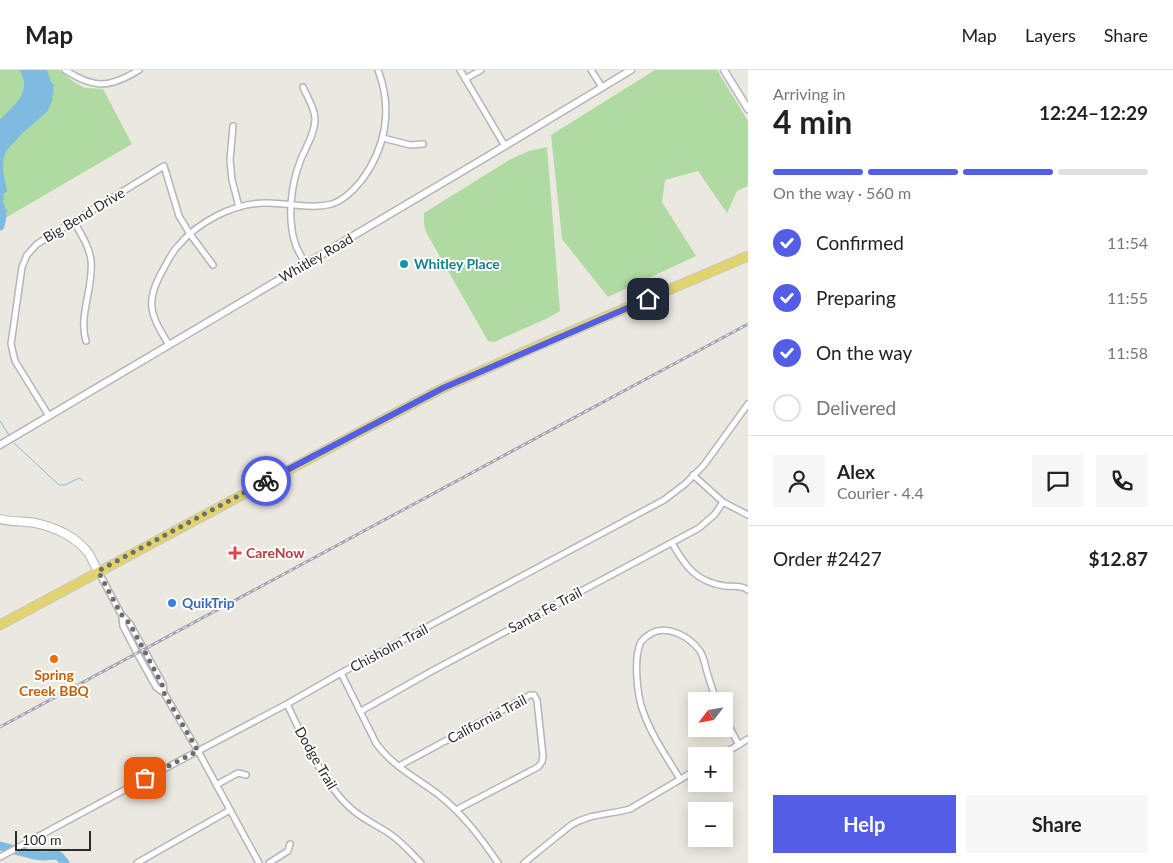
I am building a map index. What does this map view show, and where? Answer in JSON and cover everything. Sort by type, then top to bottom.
[{"type":"main road","points":[[0,625],[350,436],[443,388],[748,256]]},
{"type":"main road","points":[[0,519],[11,522],[34,523],[61,532],[75,540],[88,553],[98,571]]},
{"type":"street","points":[[65,70],[81,79],[100,85],[116,82],[139,70]]},
{"type":"street","points":[[169,345],[153,317],[153,290],[171,256],[190,234],[224,212],[239,207],[263,202],[324,206],[338,202],[351,194],[373,164],[383,138],[385,101],[378,70]]},
{"type":"street","points":[[460,70],[505,146]]},
{"type":"street","points":[[465,79],[481,70]]},
{"type":"street","points":[[591,70],[602,87]]},
{"type":"street","name":"Whitley Road","points":[[0,445],[631,70]]},
{"type":"street","points":[[724,70],[748,109]]},
{"type":"street","points":[[302,87],[311,104],[315,120],[292,190],[291,222],[295,244],[305,263]]},
{"type":"street","points":[[233,126],[230,160],[232,180],[239,207]]},
{"type":"street","points":[[383,138],[410,145],[423,144]]},
{"type":"street","name":"Big Bend Drive","points":[[49,416],[15,360],[11,344],[20,273],[25,258],[36,244],[164,166],[179,216],[190,234]]},
{"type":"street","points":[[74,222],[86,244],[91,261],[83,328],[86,341]]},
{"type":"street","points":[[190,234],[213,264]]},
{"type":"street","name":"Chisholm Trail","points":[[0,857],[664,500],[685,484],[704,465],[748,404]]},
{"type":"street","points":[[694,475],[723,502],[748,515]]},
{"type":"street","name":"Santa Fe Trail","points":[[361,711],[699,528],[715,514],[723,502]]},
{"type":"street","points":[[672,543],[682,561],[699,577],[724,586],[744,587],[748,590]]},
{"type":"street","points":[[98,571],[121,614],[130,624],[162,684],[164,693],[259,863]]},
{"type":"street","points":[[680,779],[647,721],[641,704],[637,664],[640,644],[644,638],[656,631],[662,630],[676,633],[690,641],[700,651],[713,692]]},
{"type":"street","points":[[341,673],[382,751],[456,810],[485,843],[498,863]]},
{"type":"street","name":"California Trail","points":[[399,766],[494,713],[530,695],[534,695],[537,700],[542,762],[538,766],[456,810]]},
{"type":"street","name":"Dodge Trail","points":[[287,704],[323,772],[342,800],[354,811],[408,848],[421,863]]},
{"type":"street","points":[[733,734],[739,745]]},
{"type":"street","points":[[733,748],[748,740]]},
{"type":"street","points":[[216,785],[238,773],[246,775]]},
{"type":"street","points":[[524,863],[571,825],[580,820],[588,816],[630,809],[688,774]]},
{"type":"street","points":[[137,863],[230,810]]},
{"type":"street","points":[[269,863],[288,851],[290,844]]},
{"type":"green space","points":[[0,70],[59,70],[85,88],[103,89],[132,144],[2,220],[0,226]]},
{"type":"green space","points":[[655,70],[717,70],[748,121],[748,186],[737,191],[727,213],[698,171],[665,180],[662,202],[696,256],[608,297],[562,239],[551,135]]},
{"type":"green space","points":[[547,147],[560,311],[494,342],[488,341],[426,232],[424,213],[511,159],[529,151]]},
{"type":"water","points":[[19,70],[47,70],[54,85],[52,101],[47,112],[20,135],[5,155],[3,170],[7,192],[3,194],[4,199],[2,202],[4,208],[8,211],[5,213],[5,216],[0,216],[0,120],[16,104],[23,91],[23,78]]},
{"type":"waterway","points":[[0,206],[2,216],[0,226]]},
{"type":"waterway","points":[[0,421],[9,435]]},
{"type":"waterway","points":[[14,443],[59,485],[65,485],[79,478],[83,481]]},
{"type":"waterway","points":[[0,846],[34,855],[57,855],[65,863]]},
{"type":"railway","points":[[0,727],[748,324]]},
{"type":"way so far","points":[[145,778],[198,751],[164,693],[162,684],[130,624],[121,614],[98,571],[266,481]]},
{"type":"place","name":"Whitley Place","points":[[404,264]]},
{"type":"place","name":"CareNow","points":[[235,553]]},
{"type":"place","name":"QuikTrip","points":[[172,603]]},
{"type":"place","name":"Spring Creek BBQ","points":[[54,659]]},
{"type":"route","points":[[266,481],[443,388],[648,299]]}]
